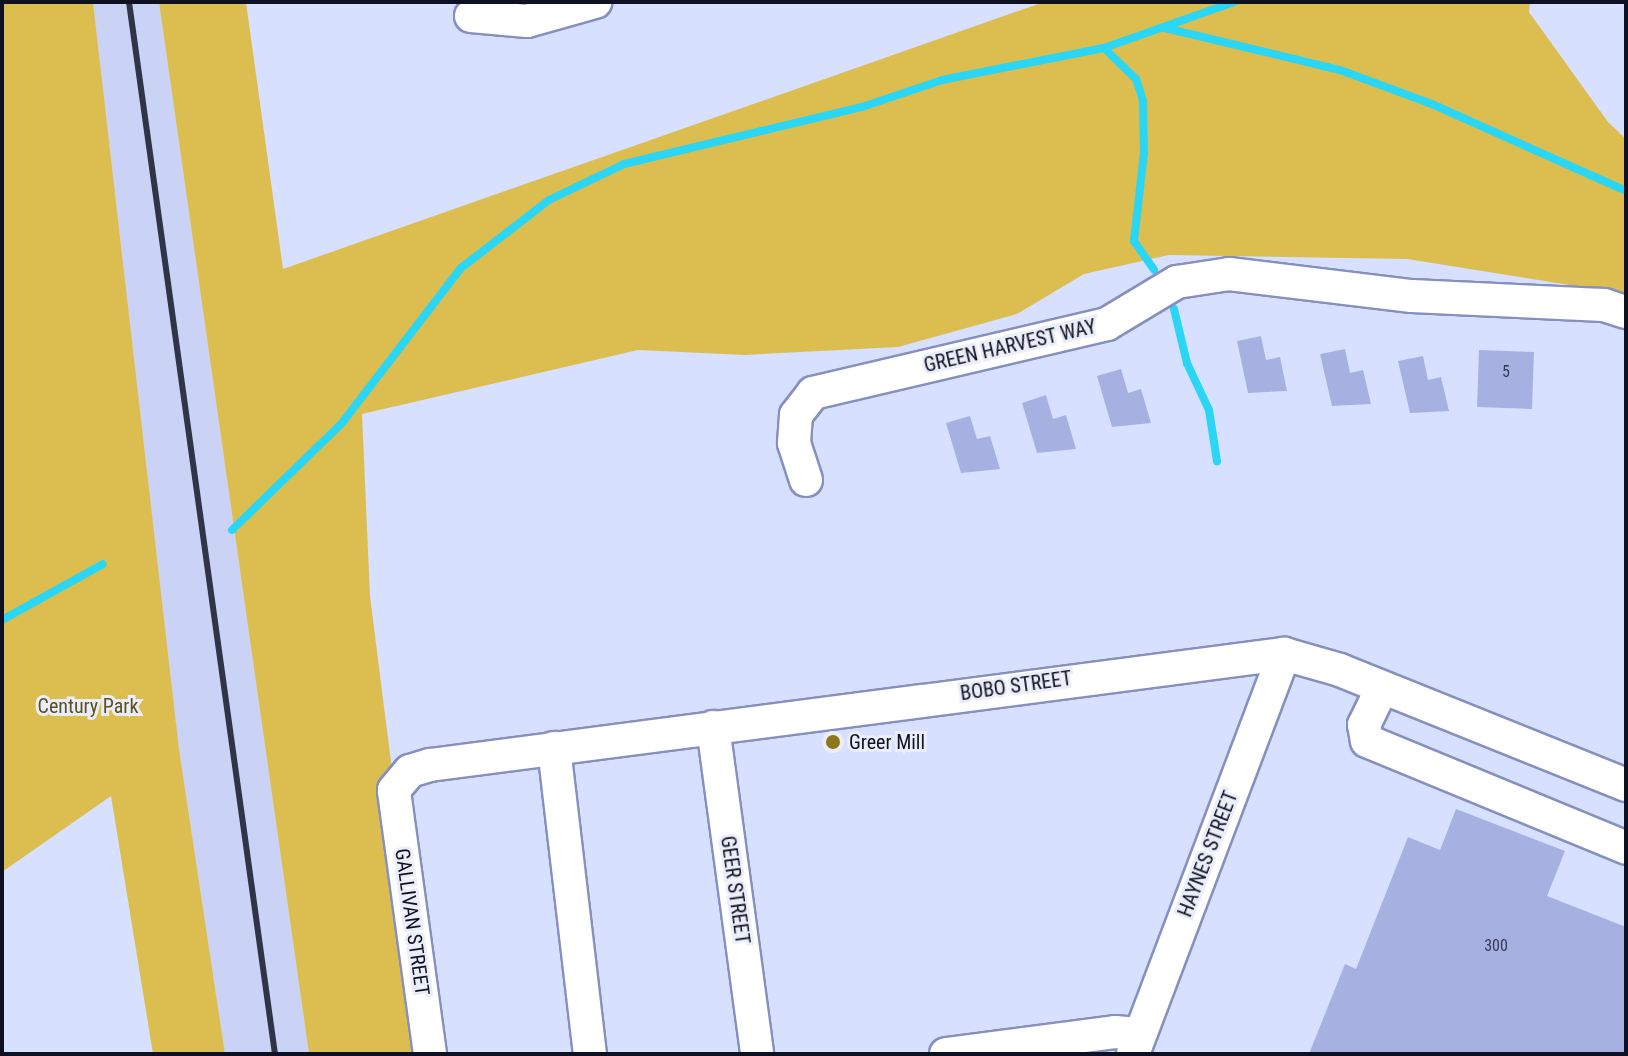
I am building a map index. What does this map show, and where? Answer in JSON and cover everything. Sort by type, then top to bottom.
[{"type":"street","points":[[471,16],[527,21],[595,2]]},
{"type":"street","name":"GREEN HARVEST WAY","points":[[806,480],[794,443],[796,415],[813,393],[1107,324],[1177,282],[1229,274],[1412,296],[1604,305],[1626,312]]},
{"type":"street","name":"BOBO STREET","points":[[394,790],[410,771],[430,765],[1284,654],[1624,777]]},
{"type":"street","name":"HAYNES STREET","points":[[1135,1044],[1284,654]]},
{"type":"street","points":[[1382,688],[1364,725],[1367,741],[1626,848]]},
{"type":"street","name":"GEER STREET","points":[[713,727],[757,1054]]},
{"type":"street","points":[[554,748],[590,1054]]},
{"type":"street","name":"GALLIVAN STREET","points":[[394,790],[430,1054]]},
{"type":"street","points":[[946,1054],[1115,1032],[1135,1044]]},
{"type":"shaded area","points":[[93,2],[159,2],[309,1054],[225,1054],[179,749]]},
{"type":"green space","name":"Century Park","points":[[2,2],[93,2],[179,749],[225,1054],[153,1054],[111,796],[2,872]]},
{"type":"green space","points":[[159,2],[246,2],[283,269],[1044,2],[1530,2],[1529,12],[1608,122],[1626,139],[1626,294],[1407,259],[1169,255],[1084,274],[1017,314],[898,347],[745,355],[638,350],[362,414],[370,596],[428,1054],[309,1054]]},
{"type":"building","points":[[1261,336],[1266,360],[1280,357],[1287,391],[1248,393],[1237,341]]},
{"type":"building","points":[[1345,349],[1350,373],[1363,370],[1371,404],[1332,406],[1320,354]]},
{"type":"building","points":[[1479,350],[1534,352],[1532,409],[1477,407]]},
{"type":"building","points":[[1423,356],[1428,380],[1441,377],[1449,411],[1410,413],[1398,361]]},
{"type":"building","points":[[1121,369],[1128,393],[1141,389],[1151,423],[1112,427],[1097,376]]},
{"type":"building","points":[[1046,395],[1053,419],[1066,415],[1076,449],[1037,453],[1022,403]]},
{"type":"building","points":[[970,416],[977,439],[990,436],[1000,469],[961,473],[946,423]]},
{"type":"building","points":[[1456,809],[1565,851],[1547,896],[1626,927],[1626,1054],[1309,1054],[1345,964],[1356,969],[1408,837],[1440,850]]},
{"type":"waterway","points":[[232,530],[342,423],[461,268],[549,200],[624,164],[862,107],[942,80],[1104,48],[1234,2]]},
{"type":"waterway","points":[[1165,28],[1340,70],[1434,105],[1626,191]]},
{"type":"waterway","points":[[1104,48],[1136,79],[1143,101],[1144,153],[1134,241],[1154,270]]},
{"type":"waterway","points":[[1174,309],[1187,363],[1209,410],[1217,461]]},
{"type":"waterway","points":[[2,620],[103,564]]},
{"type":"railway","points":[[129,2],[275,1054]]},
{"type":"place","name":"Greer Mill","points":[[833,742]]}]
